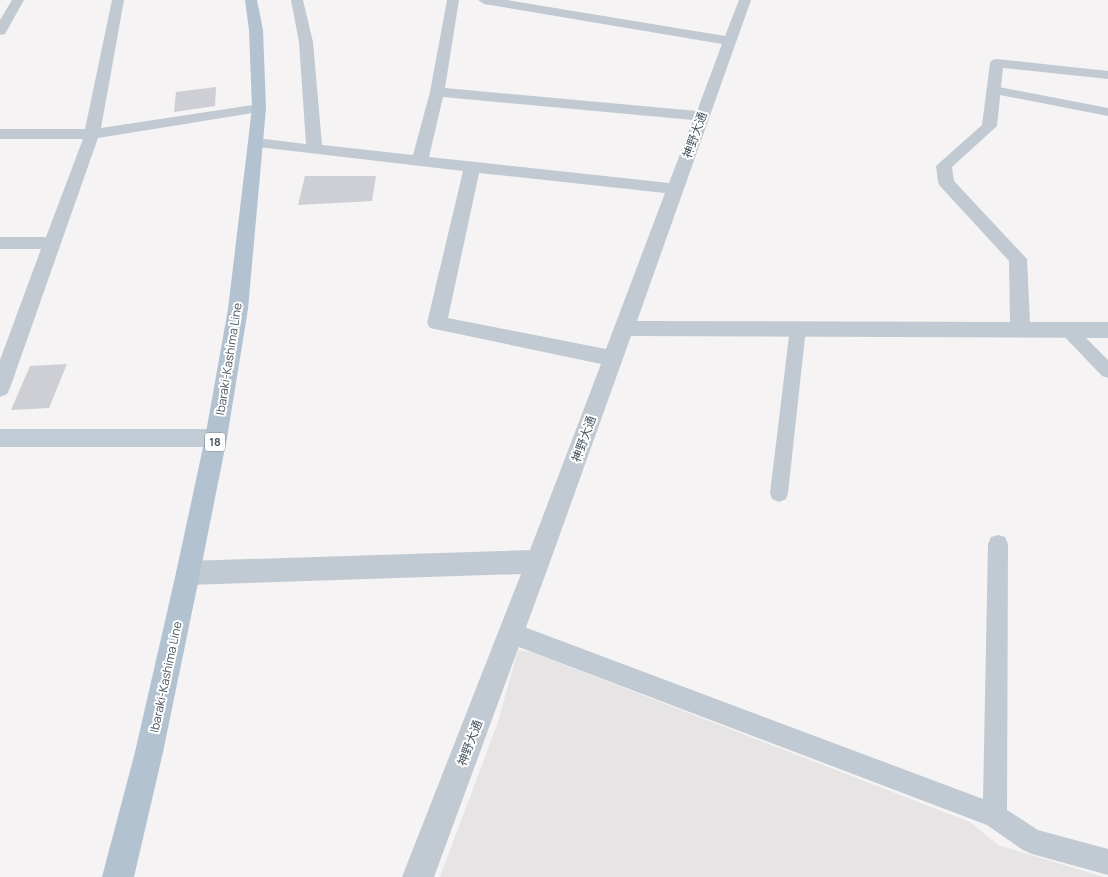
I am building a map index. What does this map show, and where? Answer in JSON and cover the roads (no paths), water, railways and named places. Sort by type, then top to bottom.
[{"type":"main road","name":"Ibaraki-Kashima Line","points":[[118,877],[149,752],[188,573],[216,438],[238,309],[259,108],[256,30],[252,0]]},
{"type":"street","points":[[0,31],[18,0]]},
{"type":"street","points":[[0,388],[51,243],[92,134],[118,0]]},
{"type":"street","points":[[297,0],[306,42],[314,149]]},
{"type":"street","points":[[420,160],[437,92],[453,0]]},
{"type":"street","points":[[484,0],[729,41]]},
{"type":"street","name":"神野大通","points":[[418,877],[512,633],[614,359],[701,116],[745,0]]},
{"type":"street","points":[[1020,328],[1018,259],[946,182],[944,166],[989,126],[997,63],[1108,75]]},
{"type":"street","points":[[437,92],[701,116]]},
{"type":"street","points":[[0,134],[92,134],[259,108]]},
{"type":"street","points":[[256,143],[675,189]]},
{"type":"street","points":[[472,166],[437,323],[614,359]]},
{"type":"street","points":[[0,243],[51,243]]},
{"type":"street","points":[[625,328],[1020,328],[1108,330]]},
{"type":"street","points":[[0,438],[216,438]]},
{"type":"street","points":[[188,573],[538,562]]},
{"type":"lane","points":[[994,90],[1108,112]]},
{"type":"lane","points":[[779,492],[798,328]]},
{"type":"lane","points":[[1067,329],[1108,371]]},
{"type":"lane","points":[[995,816],[998,544]]},
{"type":"lane","points":[[512,633],[995,816],[1032,841],[1108,862]]}]
